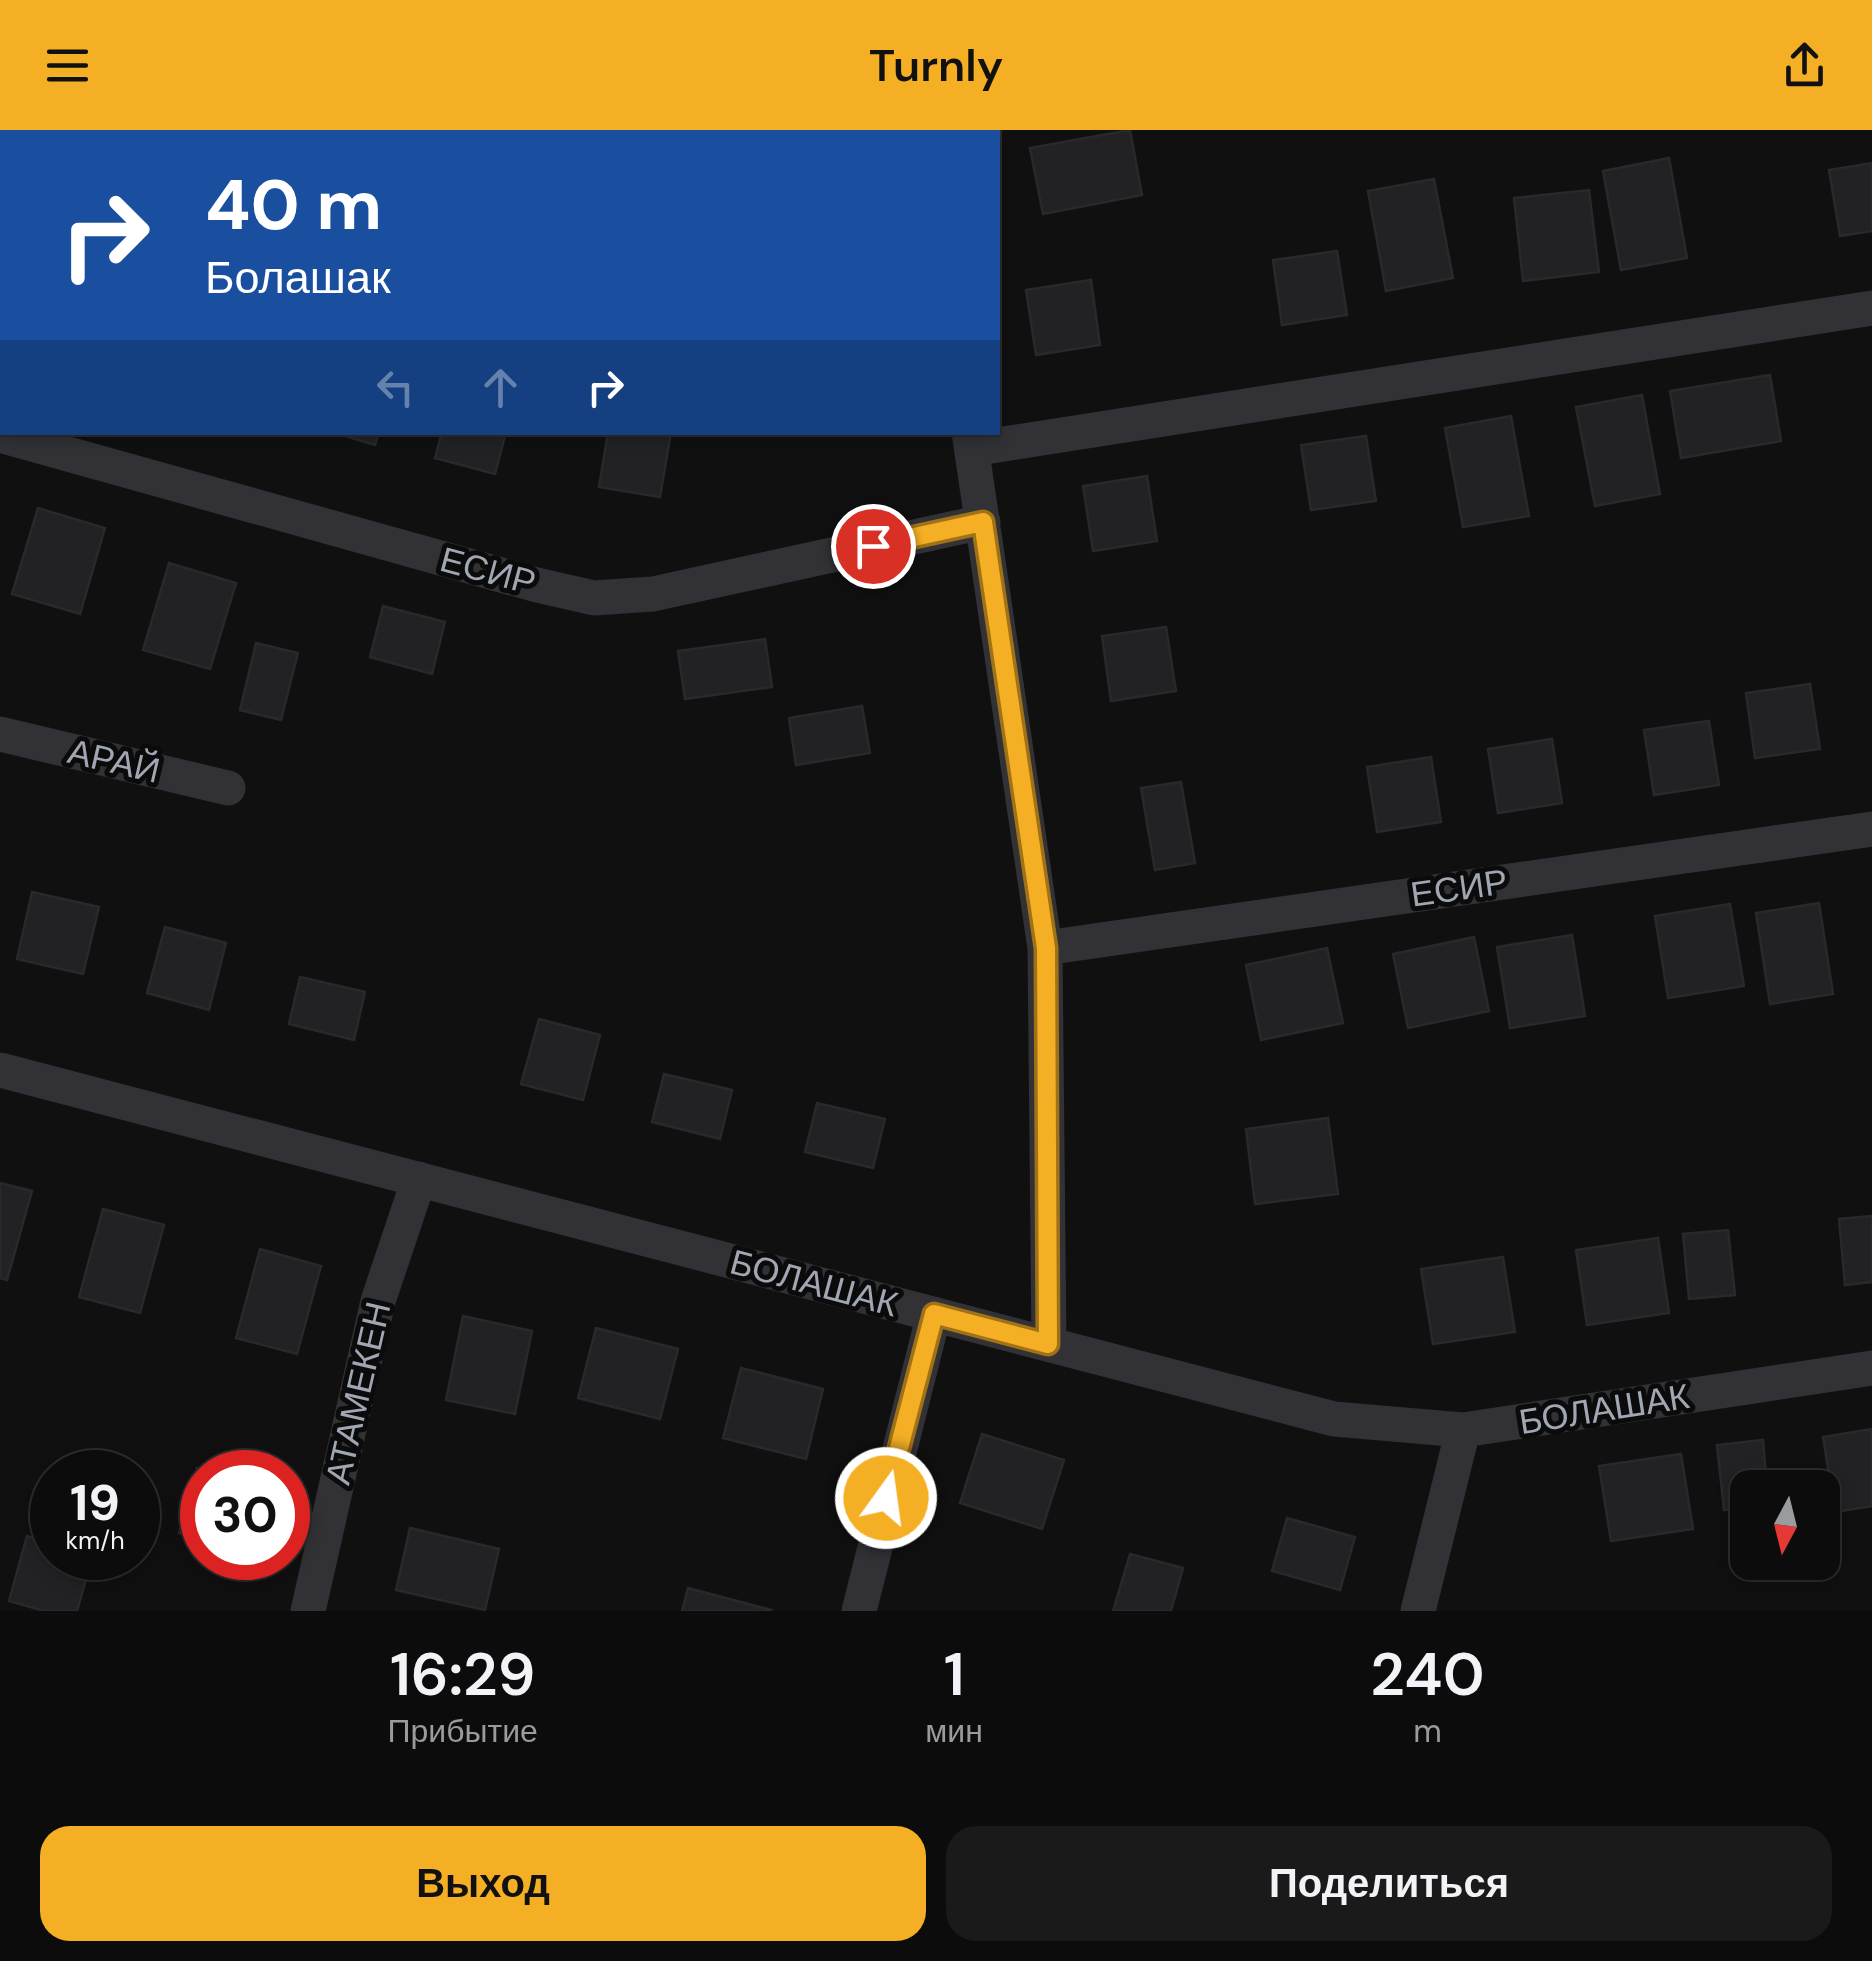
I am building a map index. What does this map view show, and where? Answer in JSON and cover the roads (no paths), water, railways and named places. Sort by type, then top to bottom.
[{"type":"street","points":[[1048,1344],[1046,948],[971,441],[1872,308]]},
{"type":"street","name":"ЕСИР","points":[[0,436],[594,598],[654,594],[983,522]]},
{"type":"street","name":"АРАЙ","points":[[0,734],[228,788]]},
{"type":"street","name":"ЕСИР","points":[[1046,948],[1872,829]]},
{"type":"street","name":"БОЛАШАК","points":[[0,1070],[1334,1419],[1463,1430],[1872,1368]]},
{"type":"street","name":"АТАМЕКЕН","points":[[308,1611],[378,1301],[419,1179]]},
{"type":"street","points":[[858,1611],[934,1314]]},
{"type":"street","points":[[1418,1611],[1463,1430]]}]
